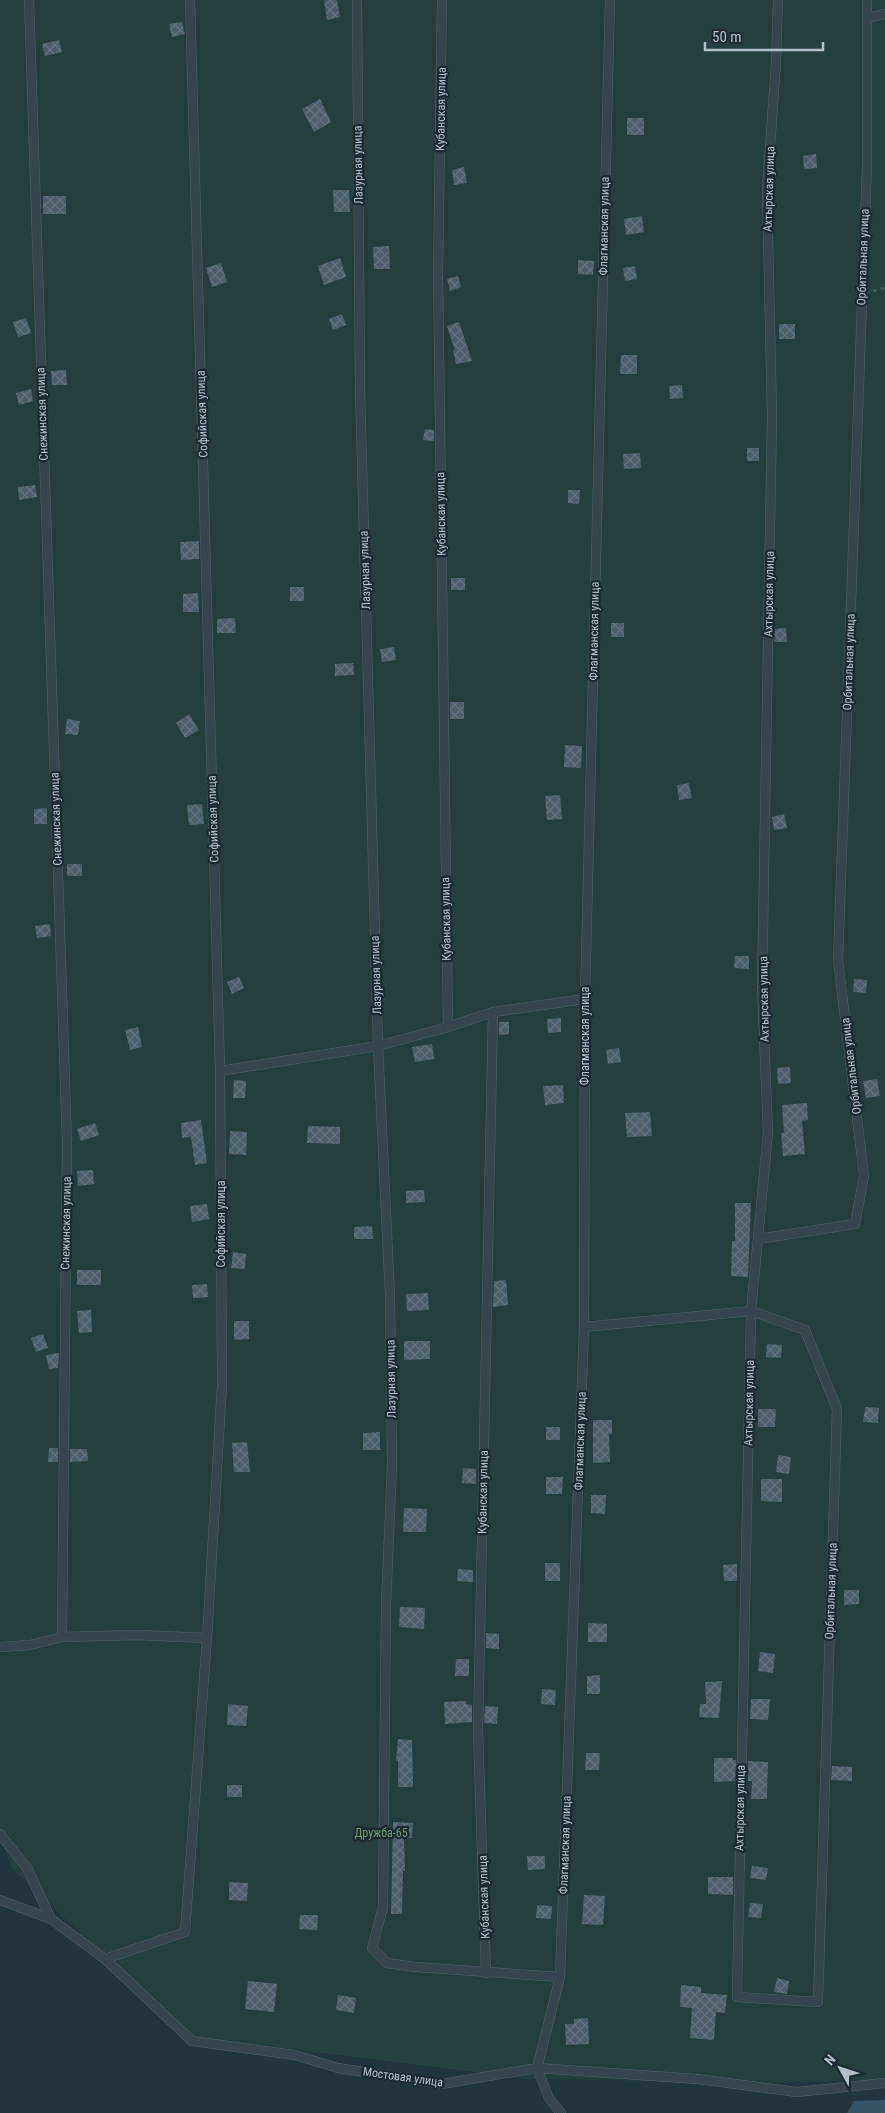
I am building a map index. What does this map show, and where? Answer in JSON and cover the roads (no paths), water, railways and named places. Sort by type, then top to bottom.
[{"type":"lane","name":"Снежинская улица","points":[[29,0],[67,1143],[62,1637]]},
{"type":"lane","name":"Софийская улица","points":[[105,1959],[185,1932],[207,1638],[222,1385],[220,1071],[190,0]]},
{"type":"lane","name":"Лазурная улица","points":[[356,0],[360,389],[378,1046],[390,1296],[392,1465],[386,1605],[383,1907],[372,1948],[387,1963],[486,1973]]},
{"type":"lane","name":"Кубанская улица","points":[[442,0],[438,274],[448,1027]]},
{"type":"lane","name":"Флагманская улица","points":[[537,2068],[560,1978],[584,1326],[585,999],[610,0]]},
{"type":"lane","name":"Ахтырская улица","points":[[737,1998],[751,1312],[768,1133],[762,987],[772,416],[767,190],[776,62],[778,0]]},
{"type":"lane","name":"Орбитальная улица","points":[[758,1239],[855,1224],[864,1176],[838,960],[867,166],[866,0]]},
{"type":"lane","points":[[867,18],[885,14]]},
{"type":"lane","points":[[220,1071],[378,1046],[448,1027],[493,1012],[585,999]]},
{"type":"lane","name":"Кубанская улица","points":[[486,1973],[478,1731],[493,1012]]},
{"type":"lane","name":"Орбитальная улица","points":[[584,1326],[751,1312],[805,1330],[838,1409],[818,2002],[737,1998]]},
{"type":"lane","points":[[0,1647],[30,1645],[62,1637],[137,1635],[207,1638]]},
{"type":"lane","points":[[0,1834],[27,1868],[51,1919]]},
{"type":"lane","name":"Мостовая улица","points":[[0,1900],[51,1919],[105,1959],[192,2041],[295,2055],[338,2068],[442,2084],[537,2068],[697,2079],[797,2092],[885,2083]]},
{"type":"lane","points":[[486,1973],[560,1978]]},
{"type":"lane","points":[[537,2068],[549,2098],[561,2113]]},
{"type":"water","points":[[885,2100],[885,2113],[847,2113],[854,2101]]},
{"type":"park label","name":"Дружба-65","points":[[381,1833]]}]
